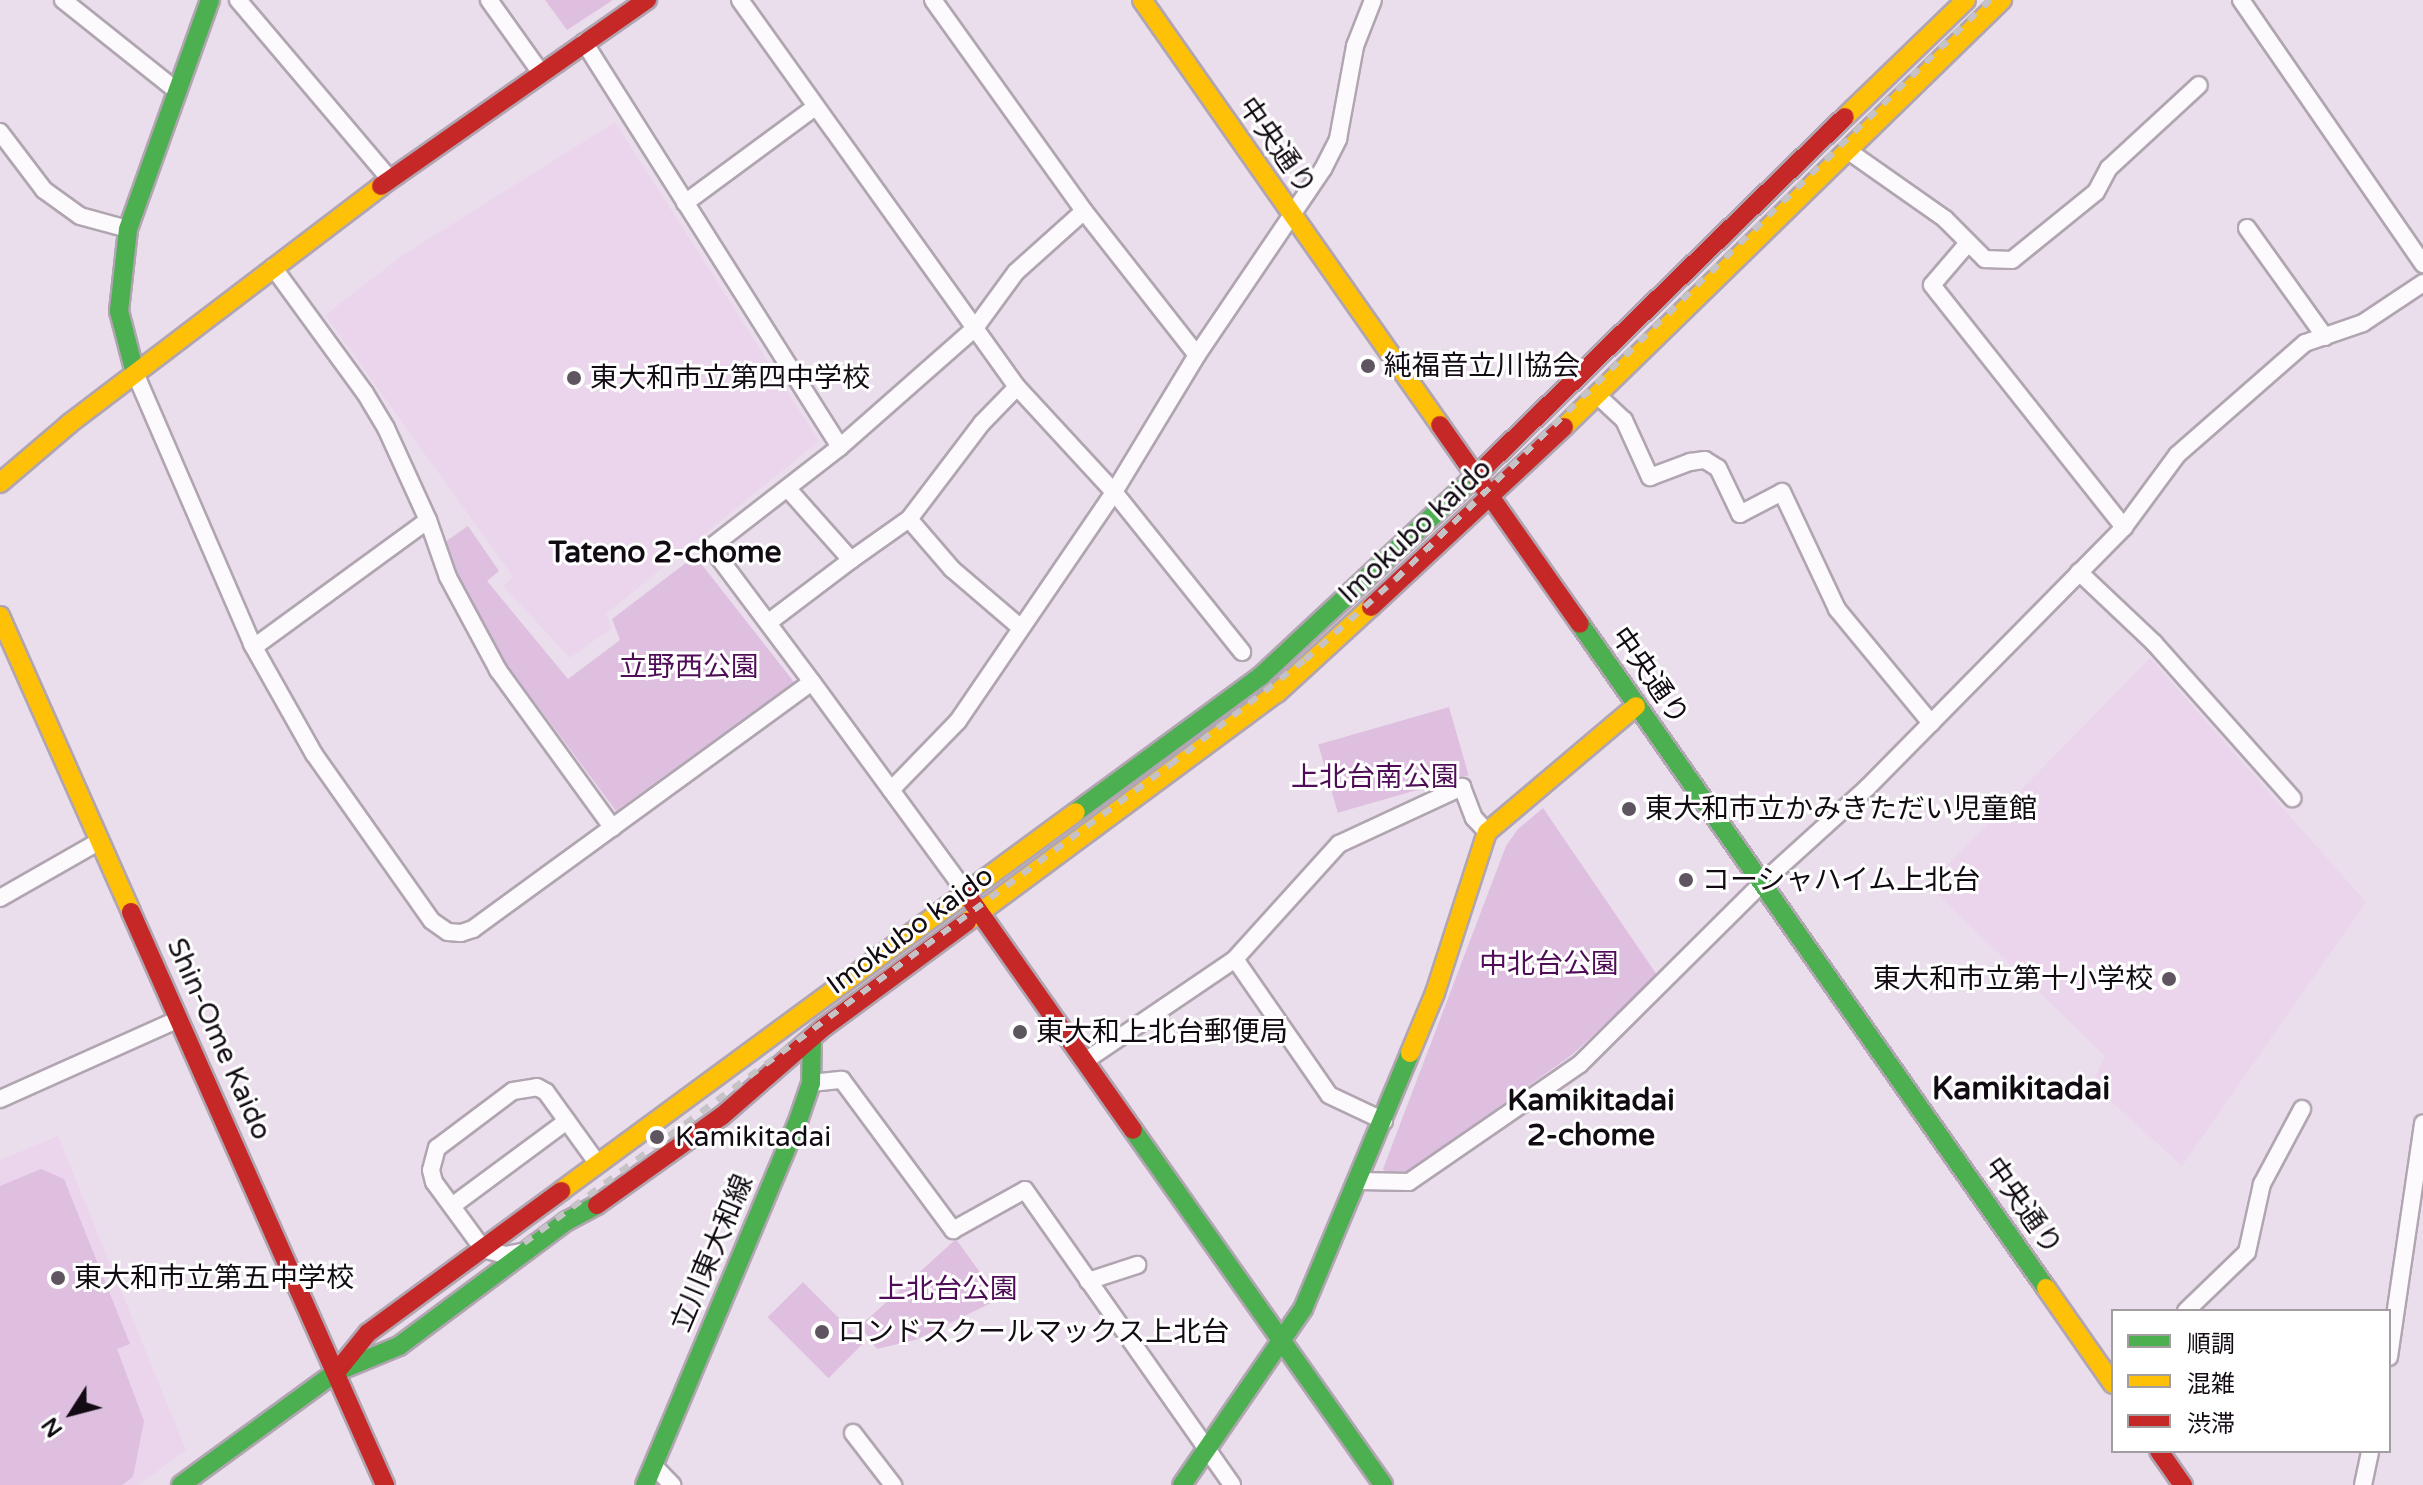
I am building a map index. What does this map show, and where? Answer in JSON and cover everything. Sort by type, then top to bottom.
[{"type":"main road","points":[[135,373],[119,311],[128,229],[210,0]]},
{"type":"main road","points":[[0,483],[135,373],[390,179],[647,0]]},
{"type":"main road","name":"中央通り","points":[[1142,0],[2111,1380]]},
{"type":"main road","name":"Imokubo kaido","points":[[336,1372],[368,1333],[1261,676],[1328,618],[1477,476],[1966,0]]},
{"type":"main road","name":"Imokubo kaido","points":[[181,1485],[336,1372],[399,1346],[567,1221],[602,1203],[722,1116],[812,1039],[1277,693],[1492,498],[2002,0]]},
{"type":"main road","name":"Shin-Ome Kaido","points":[[0,616],[385,1485]]},
{"type":"main road","points":[[1182,1485],[1283,1343],[1303,1309],[1360,1181],[1435,993],[1487,832],[1636,706]]},
{"type":"main road","points":[[967,894],[1383,1485]]},
{"type":"main road","points":[[797,1018],[812,1039]]},
{"type":"main road","name":"立川東大和線","points":[[645,1485],[797,1124],[811,1083],[812,1039]]},
{"type":"main road","points":[[2160,1453],[2183,1485]]},
{"type":"street","points":[[63,0],[177,91]]},
{"type":"street","points":[[238,0],[390,179]]},
{"type":"street","points":[[740,0],[1017,387],[1114,492],[1242,652]]},
{"type":"street","points":[[933,0],[1084,211],[1197,355]]},
{"type":"street","points":[[891,790],[958,721],[1114,492],[1197,355],[1323,169],[1338,139],[1355,46],[1373,0]]},
{"type":"street","points":[[2241,0],[2423,264]]},
{"type":"street","points":[[497,3],[541,73]]},
{"type":"street","points":[[584,42],[840,447]]},
{"type":"street","points":[[1847,150],[1945,219],[1985,259],[2012,260],[2096,192],[2109,168],[2199,85]]},
{"type":"street","points":[[685,203],[815,107]]},
{"type":"street","points":[[0,132],[44,190],[80,216],[128,229]]},
{"type":"street","points":[[967,894],[711,547],[840,447],[975,328],[1016,272],[1084,211]]},
{"type":"street","points":[[2247,228],[2325,337]]},
{"type":"street","points":[[1968,243],[1932,285],[2124,527]]},
{"type":"street","points":[[273,267],[365,393],[404,464],[471,624],[498,670],[613,828]]},
{"type":"street","points":[[1360,1181],[1409,1182],[1580,1064],[1761,884],[1867,788],[2124,527],[2177,455],[2305,343],[2363,323],[2423,283]]},
{"type":"street","points":[[135,373],[254,647],[339,793],[438,927],[461,933],[473,929],[812,682]]},
{"type":"street","points":[[769,622],[909,519],[982,423],[1017,387]]},
{"type":"street","points":[[1597,395],[1624,420],[1650,477],[1690,462],[1705,460],[1718,468],[1740,514],[1782,492],[1837,609],[1931,723]]},
{"type":"street","points":[[788,489],[851,560]]},
{"type":"street","points":[[909,519],[952,569],[1020,627]]},
{"type":"street","points":[[254,647],[428,520]]},
{"type":"street","points":[[2079,572],[2154,643],[2292,798]]},
{"type":"street","points":[[1085,1061],[1235,959],[1339,844],[1462,787],[1474,818],[1487,832]]},
{"type":"street","points":[[0,898],[100,841]]},
{"type":"street","points":[[1235,959],[1329,1095],[1384,1121]]},
{"type":"street","points":[[0,1099],[179,1019]]},
{"type":"street","points":[[811,1083],[842,1080],[953,1230],[1025,1190],[1232,1485]]},
{"type":"street","points":[[530,1249],[505,1255],[483,1249],[434,1182],[432,1157],[437,1148],[513,1091],[537,1087],[546,1092],[598,1164]]},
{"type":"street","points":[[2188,1309],[2247,1252],[2262,1184],[2302,1109]]},
{"type":"street","points":[[452,1206],[567,1121]]},
{"type":"street","points":[[2391,1343],[2423,1123]]},
{"type":"street","points":[[1088,1281],[1137,1265]]},
{"type":"street","points":[[853,1433],[893,1485]]},
{"type":"street","points":[[2363,1485],[2370,1453]]},
{"type":"street","points":[[653,1465],[672,1485]]},
{"type":"shaded area","name":"東大和市立第四中学校","points":[[615,122],[819,441],[606,614],[612,628],[570,658],[503,586],[513,577],[325,315],[403,255]]},
{"type":"shaded area","name":"東大和市立第十小学校","points":[[2150,658],[2366,902],[2182,1166],[2092,1084],[2105,1056],[1928,885]]},
{"type":"shaded area","name":"東大和市立第五中学校","points":[[58,1136],[186,1450],[139,1485],[0,1485],[0,1160]]},
{"type":"green space","points":[[545,0],[613,0],[567,30]]},
{"type":"green space","name":"立野西公園","points":[[468,526],[499,571],[487,581],[568,679],[620,640],[612,619],[695,556],[794,682],[616,811],[479,627],[445,542]]},
{"type":"green space","name":"上北台南公園","points":[[1449,707],[1469,775],[1338,813],[1318,744]]},
{"type":"green space","name":"中北台公園","points":[[1543,808],[1657,975],[1573,1054],[1401,1177],[1389,1175],[1383,1169],[1506,846],[1518,829]]},
{"type":"green space","name":"東大和市立第五中学校","points":[[41,1169],[64,1179],[130,1344],[117,1349],[144,1421],[133,1477],[122,1485],[0,1485],[0,1186]]},
{"type":"green space","name":"上北台公園","points":[[956,1239],[999,1299],[918,1339],[877,1349],[860,1326]]},
{"type":"green space","points":[[803,1282],[864,1343],[828,1378],[768,1317]]},
{"type":"railway","points":[[524,1243],[1170,765],[1305,660],[1396,579],[1990,0]]},
{"type":"traffic: fast","points":[[135,373],[119,311],[128,229],[210,0]]},
{"type":"traffic: fast","points":[[1076,812],[1261,676],[1487,465]]},
{"type":"traffic: fast","points":[[1580,624],[2046,1288]]},
{"type":"traffic: fast","points":[[645,1485],[797,1124],[811,1083],[812,1039]]},
{"type":"traffic: fast","points":[[1182,1485],[1303,1309],[1410,1053]]},
{"type":"traffic: fast","points":[[1133,1130],[1383,1485]]},
{"type":"traffic: fast","points":[[181,1485],[336,1372],[399,1346],[567,1221],[597,1205]]},
{"type":"traffic: slow","points":[[1142,0],[1440,425]]},
{"type":"traffic: slow","points":[[1845,117],[1966,0]]},
{"type":"traffic: slow","points":[[1564,427],[2002,0]]},
{"type":"traffic: slow","points":[[0,483],[69,424],[381,186]]},
{"type":"traffic: slow","points":[[967,922],[1277,693],[1371,607]]},
{"type":"traffic: slow","points":[[0,616],[131,912]]},
{"type":"traffic: slow","points":[[1410,1053],[1435,993],[1487,832],[1636,706]]},
{"type":"traffic: slow","points":[[561,1191],[1076,812]]},
{"type":"traffic: slow","points":[[2046,1288],[2111,1381]]},
{"type":"traffic: jam","points":[[381,186],[647,0]]},
{"type":"traffic: jam","points":[[1487,465],[1845,117]]},
{"type":"traffic: jam","points":[[1440,425],[1580,624]]},
{"type":"traffic: jam","points":[[1371,607],[1564,427]]},
{"type":"traffic: jam","points":[[968,896],[1133,1130]]},
{"type":"traffic: jam","points":[[131,912],[385,1485]]},
{"type":"traffic: jam","points":[[597,1205],[722,1116],[823,1028],[967,922]]},
{"type":"traffic: jam","points":[[338,1370],[368,1333],[561,1191]]},
{"type":"traffic: jam","points":[[2160,1453],[2183,1485]]},
{"type":"place","name":"純福音立川協会","points":[[1368,366]]},
{"type":"place","name":"東大和市立第四中学校","points":[[574,378]]},
{"type":"place","name":"東大和市立かみきただい児童館","points":[[1629,809]]},
{"type":"place","name":"コーシャハイム上北台","points":[[1686,880]]},
{"type":"place","name":"東大和市立第十小学校","points":[[2169,979]]},
{"type":"place","name":"東大和上北台郵便局","points":[[1020,1032]]},
{"type":"place","name":"Kamikitadai","points":[[657,1137]]},
{"type":"place","name":"東大和市立第五中学校","points":[[58,1278]]},
{"type":"place","name":"ロンドスクールマックス上北台","points":[[822,1332]]},
{"type":"district","name":"Tateno 2-chome","points":[[665,553]]},
{"type":"district","name":"Kamikitadai","points":[[2021,1089]]},
{"type":"district","name":"Kamikitadai 2-chome","points":[[1591,1118]]}]
